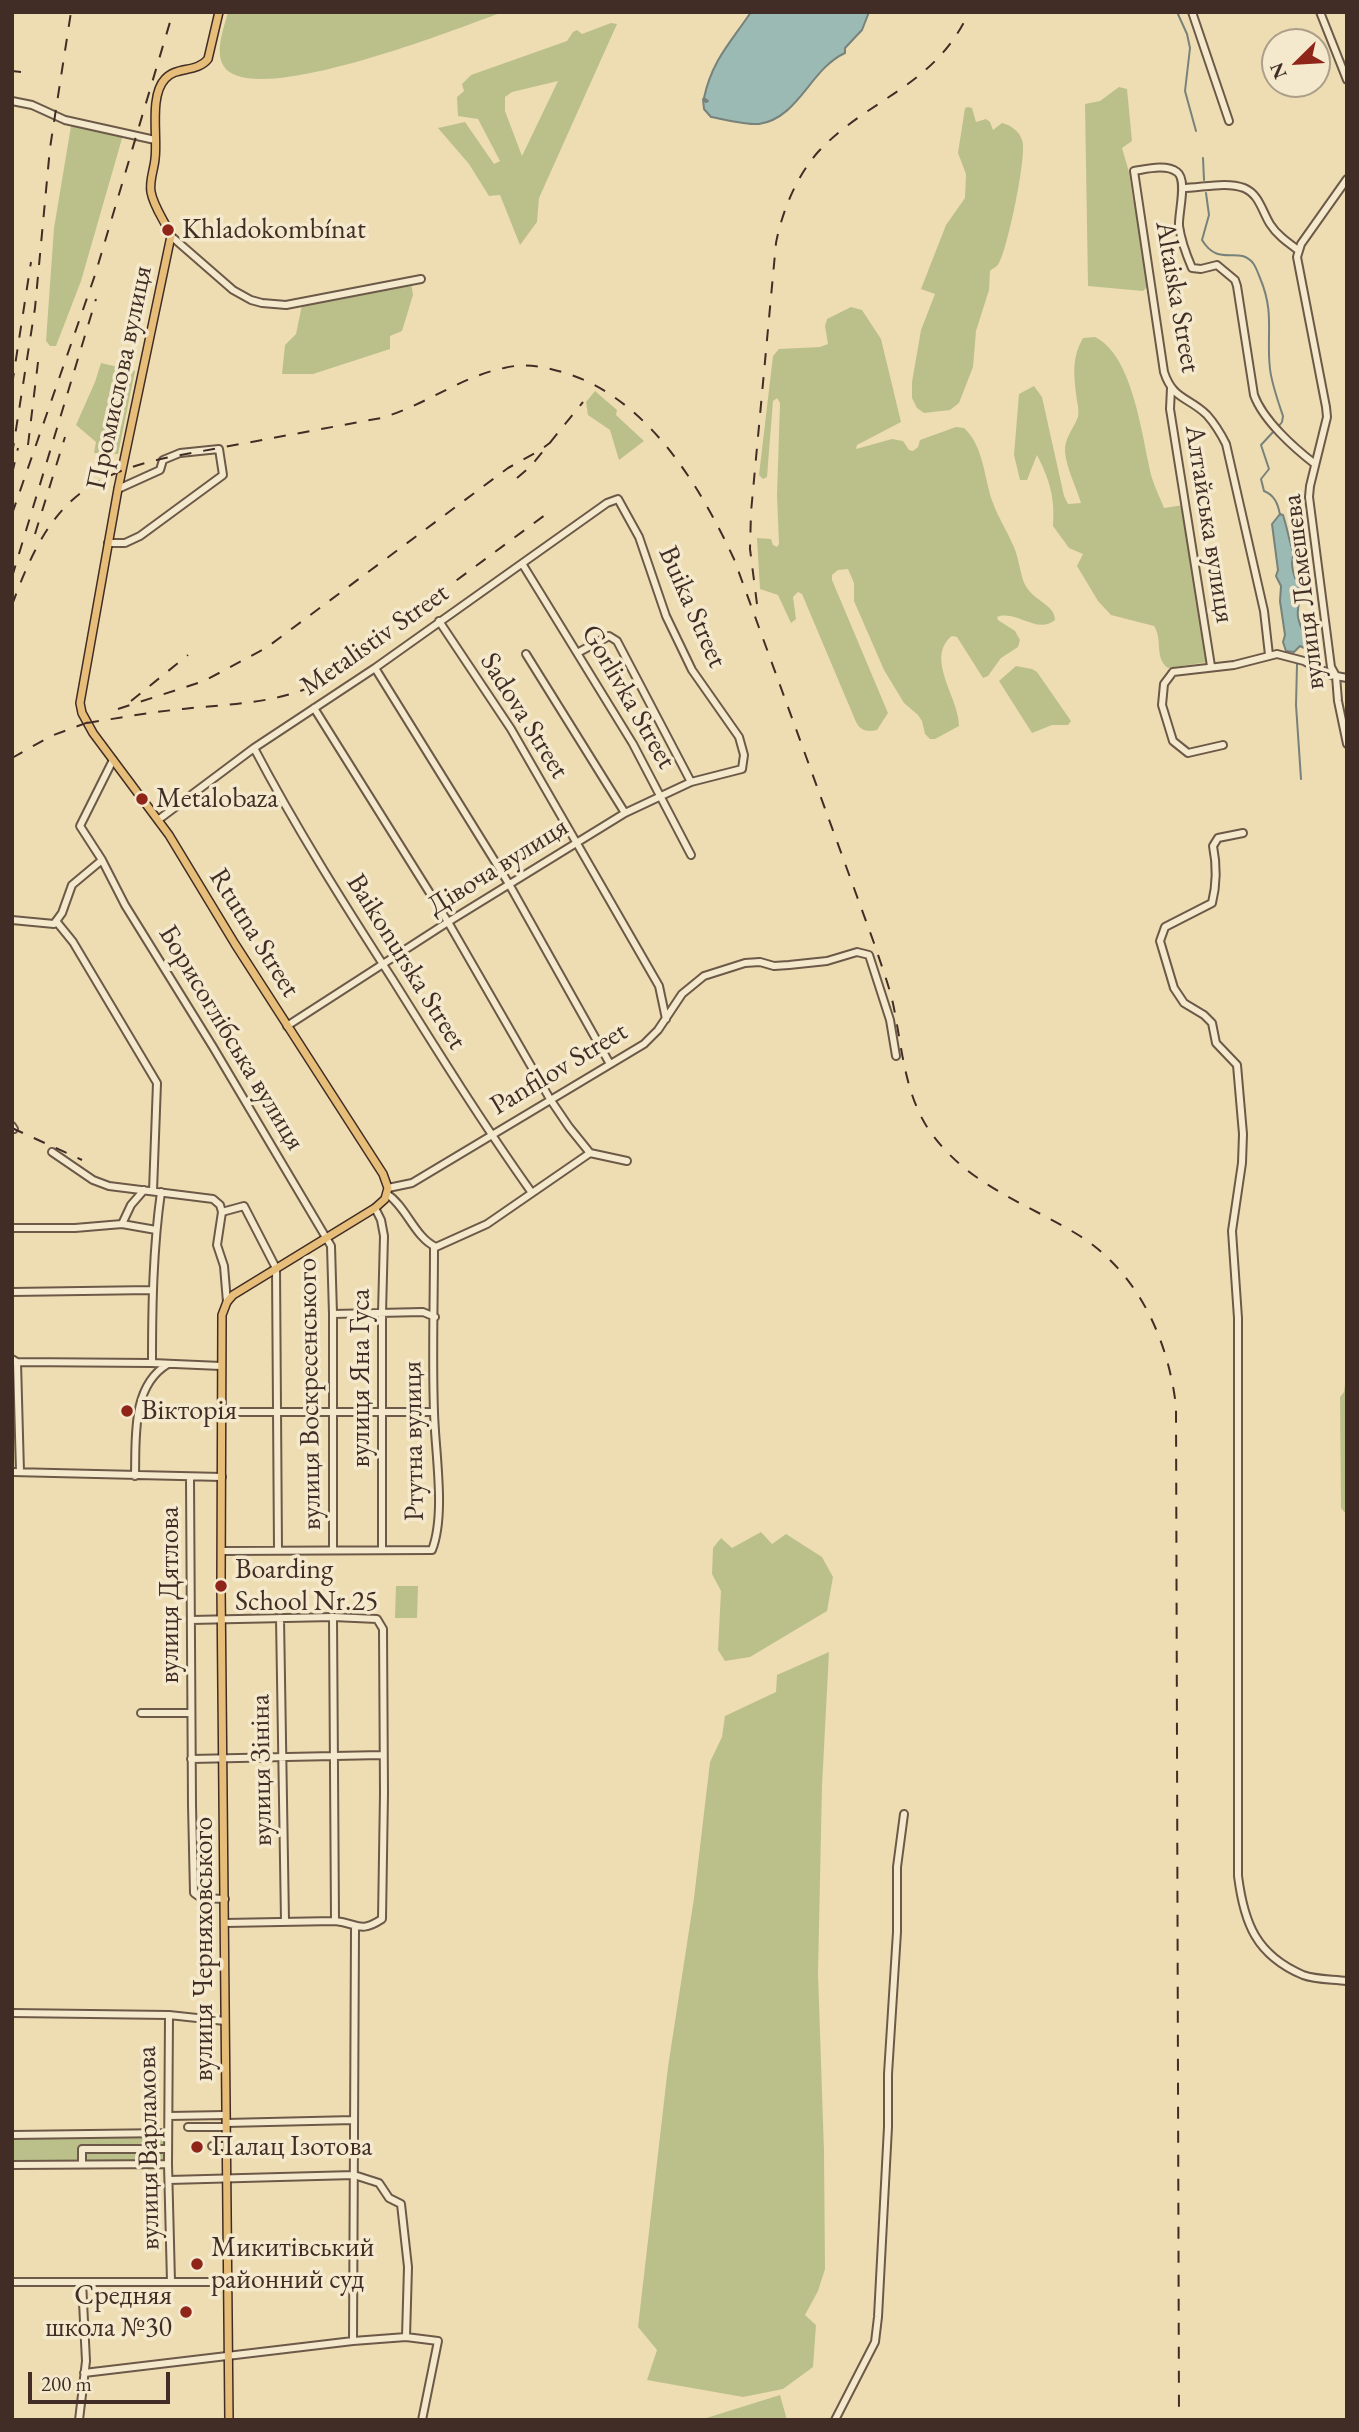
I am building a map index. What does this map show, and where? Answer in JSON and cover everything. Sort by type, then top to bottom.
[{"type":"main road","name":"Промислова вулиця","points":[[80,703],[118,489],[171,236],[153,200],[150,187],[156,157],[155,111],[162,82],[173,74],[203,65],[208,59],[219,12]]},
{"type":"main road","name":"Rtutna Street","points":[[80,703],[87,723],[158,820],[383,1174],[388,1191]]},
{"type":"main road","points":[[227,1302],[240,1290],[375,1208],[388,1191]]},
{"type":"main road","name":"вулиця Черняховського","points":[[227,1302],[222,1315],[221,1366],[229,2420]]},
{"type":"street","points":[[1192,12],[1229,121]]},
{"type":"street","points":[[1320,12],[1347,80]]},
{"type":"street","points":[[12,100],[32,105],[65,120],[155,140]]},
{"type":"street","name":"Altaiska Street","points":[[1182,188],[1182,180],[1176,171],[1162,168],[1134,171],[1164,372],[1176,395],[1206,414],[1226,444],[1264,611],[1269,655]]},
{"type":"street","points":[[1315,464],[1295,449],[1258,407],[1237,286],[1217,265],[1192,268],[1183,246],[1179,224],[1182,188],[1243,187],[1258,200],[1269,223],[1280,237],[1298,250],[1347,179]]},
{"type":"street","points":[[171,236],[233,290],[262,303],[286,304],[421,279]]},
{"type":"street","name":"вулиця Лемешєва","points":[[1298,250],[1298,267],[1327,417],[1310,486],[1310,508],[1331,667],[1336,676],[1347,744]]},
{"type":"street","name":"Алтайська вулиця","points":[[1171,388],[1170,409],[1211,666]]},
{"type":"street","points":[[108,543],[125,543],[140,536],[223,475],[219,449],[180,453],[163,460],[160,470],[118,489]]},
{"type":"street","name":"Metalistiv Street","points":[[158,820],[254,748],[375,668],[607,503],[618,499]]},
{"type":"street","name":"Buika Street","points":[[618,499],[639,537],[666,616],[692,670],[739,737],[744,755],[742,769]]},
{"type":"street","name":"Gorlivka Street","points":[[523,565],[634,744],[691,855]]},
{"type":"street","name":"Sadova Street","points":[[439,621],[511,729],[659,986],[666,1019]]},
{"type":"street","points":[[579,652],[609,636],[617,641],[691,782]]},
{"type":"street","points":[[526,654],[625,813]]},
{"type":"street","name":"Алтайська вулиця","points":[[1223,745],[1188,753],[1173,741],[1162,705],[1164,684],[1173,672],[1234,665],[1269,655],[1288,656],[1347,678]]},
{"type":"street","points":[[375,668],[509,884],[610,1065]]},
{"type":"street","points":[[314,708],[448,922],[550,1100],[590,1153],[627,1161]]},
{"type":"street","name":"Baikonurska Street","points":[[254,748],[284,805],[382,964],[491,1135],[532,1193]]},
{"type":"street","name":"Борисоглібська вулиця","points":[[113,760],[80,826],[102,860],[131,915],[327,1237]]},
{"type":"street","name":"Дівоча вулиця","points":[[287,1026],[448,922],[625,813],[691,782],[742,769]]},
{"type":"street","points":[[1243,834],[1218,838],[1213,846],[1217,866],[1212,903],[1165,927],[1160,941],[1174,988],[1184,1003],[1212,1023],[1216,1043],[1237,1065],[1243,1134],[1242,1163],[1232,1231],[1238,1318],[1238,1876],[1242,1905],[1251,1931],[1273,1958],[1305,1976],[1347,1981]]},
{"type":"street","points":[[55,922],[72,886],[102,860]]},
{"type":"street","points":[[12,920],[55,922],[73,942],[158,1083],[153,1191]]},
{"type":"street","name":"Panfilov Street","points":[[388,1191],[412,1183],[644,1044],[666,1019],[682,993],[704,976],[745,963],[760,962],[774,966],[827,961],[857,952],[869,955],[890,1020],[896,1056]]},
{"type":"street","points":[[52,1152],[93,1180],[109,1186],[214,1199],[222,1212],[217,1244],[224,1266],[227,1302]]},
{"type":"street","points":[[388,1191],[408,1220],[435,1247],[487,1224],[590,1153]]},
{"type":"street","points":[[122,1224],[131,1205],[144,1190]]},
{"type":"street","points":[[152,1363],[152,1290],[161,1192]]},
{"type":"street","points":[[222,1212],[244,1206],[276,1268],[278,1550]]},
{"type":"street","name":"вулиця Яна Гуса","points":[[375,1208],[384,1236],[382,1550]]},
{"type":"street","points":[[12,1228],[75,1228],[122,1224],[156,1230]]},
{"type":"street","name":"вулиця Воскресенського","points":[[327,1237],[331,1246],[333,1314],[333,1550]]},
{"type":"street","name":"Ртутна вулиця","points":[[222,1551],[432,1550],[436,1538],[438,1496],[434,1412],[435,1247]]},
{"type":"street","points":[[12,1292],[152,1290]]},
{"type":"street","points":[[333,1314],[422,1312],[435,1317]]},
{"type":"street","points":[[221,1366],[15,1360],[16,1472],[222,1477]]},
{"type":"street","points":[[135,1476],[137,1418],[149,1381],[156,1371],[168,1364]]},
{"type":"street","points":[[222,1412],[434,1412]]},
{"type":"street","name":"вулиця Дятлова","points":[[190,1478],[194,1893],[201,1898],[225,1899]]},
{"type":"street","points":[[191,1620],[333,1617],[377,1619],[383,1629],[382,1919],[372,1926],[355,1928],[335,1921],[225,1923]]},
{"type":"street","points":[[333,1617],[335,1921]]},
{"type":"street","name":"вулиця Зініна","points":[[280,1618],[285,1921]]},
{"type":"street","name":"вулиця Дятлова","points":[[141,1713],[191,1713]]},
{"type":"street","points":[[191,1759],[382,1755]]},
{"type":"street","points":[[835,2420],[875,2342],[878,2317],[897,1932],[897,1867],[904,1814]]},
{"type":"street","points":[[353,2341],[355,1928]]},
{"type":"street","points":[[12,2013],[169,2015],[225,2021]]},
{"type":"street","name":"вулиця Варламова","points":[[169,2015],[168,2164],[171,2282]]},
{"type":"street","points":[[169,2116],[226,2121],[354,2120]]},
{"type":"street","points":[[188,2127],[226,2121]]},
{"type":"street","points":[[12,2135],[168,2133]]},
{"type":"street","points":[[212,2146],[226,2146]]},
{"type":"street","points":[[82,2164],[82,2149],[168,2149]]},
{"type":"street","points":[[12,2165],[168,2164]]},
{"type":"street","points":[[169,2180],[354,2175],[380,2183],[389,2198],[401,2204],[408,2267],[406,2337]]},
{"type":"street","points":[[12,2282],[227,2281]]},
{"type":"street","points":[[79,2420],[84,2372],[82,2282]]},
{"type":"street","points":[[84,2372],[353,2341],[406,2337],[438,2341],[422,2420]]},
{"type":"green space","points":[[228,12],[503,12],[357,62],[272,79],[241,77],[223,65],[220,46]]},
{"type":"green space","points":[[611,23],[617,24],[539,198],[537,222],[520,245],[500,195],[489,196],[469,164],[438,128],[465,122],[494,164],[500,161],[478,119],[458,116],[457,97],[464,91],[462,84],[471,75],[567,41],[577,30],[582,34]],"holes":[[[558,81],[522,156],[505,111],[505,97],[512,92]]]},
{"type":"green space","points":[[1119,87],[1127,89],[1132,141],[1122,148],[1133,200],[1140,213],[1148,286],[1143,291],[1088,286],[1085,104],[1100,101]]},
{"type":"green space","points":[[965,108],[972,108],[976,122],[986,119],[993,130],[1002,123],[1019,134],[1023,148],[1022,163],[1003,255],[990,271],[989,290],[976,331],[973,367],[959,403],[950,410],[924,413],[917,408],[912,398],[912,382],[921,330],[935,294],[921,289],[946,225],[965,198],[966,174],[958,153]]},
{"type":"green space","points":[[71,126],[123,135],[81,281],[56,346],[50,346],[46,341],[54,228]]},
{"type":"green space","points":[[410,276],[413,295],[402,331],[390,336],[390,349],[313,374],[282,374],[285,345],[296,334],[301,301]]},
{"type":"green space","points":[[851,307],[862,310],[881,339],[901,422],[857,445],[856,449],[892,439],[903,441],[909,450],[913,451],[920,440],[956,427],[964,428],[971,435],[980,453],[993,503],[1014,547],[1026,587],[1054,614],[1055,620],[1041,625],[1012,616],[997,617],[1015,631],[1020,640],[1018,647],[1001,658],[988,676],[983,678],[957,637],[952,636],[944,645],[941,656],[959,726],[935,739],[930,739],[925,734],[922,721],[904,703],[884,670],[854,601],[854,583],[848,569],[838,570],[832,575],[832,580],[888,713],[877,730],[865,730],[856,722],[802,594],[798,592],[793,597],[796,619],[791,623],[778,595],[760,589],[757,538],[771,539],[777,547],[779,544],[777,495],[780,403],[777,398],[773,401],[767,477],[763,479],[759,475],[773,356],[779,349],[820,347],[828,344],[825,326],[827,319]]},
{"type":"green space","points":[[1095,337],[1108,347],[1128,380],[1152,478],[1164,508],[1184,505],[1208,662],[1168,668],[1161,659],[1154,626],[1111,615],[1098,601],[1077,566],[1083,554],[1069,548],[1053,526],[1051,489],[1037,455],[1027,480],[1020,480],[1014,455],[1019,394],[1034,386],[1042,397],[1064,496],[1068,504],[1081,503],[1065,447],[1078,415],[1074,376],[1077,353],[1083,338]]},
{"type":"green space","points":[[101,363],[135,371],[118,454],[94,453],[96,442],[76,425]]},
{"type":"green space","points":[[595,391],[617,410],[616,415],[644,441],[619,460],[610,430],[588,415],[586,402]]},
{"type":"green space","points":[[1016,666],[1037,672],[1071,721],[1068,725],[1052,725],[1032,733],[999,681]]},
{"type":"green space","points":[[1347,1369],[1347,1515],[1341,1508],[1340,1397],[1344,1392]]},
{"type":"green space","points":[[761,1532],[772,1544],[786,1534],[822,1557],[833,1577],[827,1611],[750,1657],[725,1661],[718,1650],[721,1591],[712,1574],[713,1548],[721,1538],[732,1548]]},
{"type":"green space","points":[[396,1586],[418,1586],[417,1618],[395,1618]]},
{"type":"green space","points":[[829,1652],[822,1786],[818,1973],[825,2269],[818,2291],[805,2315],[816,2325],[813,2367],[783,2389],[743,2397],[647,2380],[657,2350],[638,2327],[668,2067],[694,1898],[710,1762],[722,1737],[725,1716],[776,1692],[777,1675]]},
{"type":"green space","points":[[12,2136],[166,2136],[166,2162],[12,2162]]},
{"type":"green space","points":[[780,2395],[787,2420],[700,2420]]},
{"type":"water","points":[[751,12],[869,12],[862,30],[845,48],[845,53],[822,70],[784,113],[759,124],[711,117],[704,109],[703,99],[708,101],[704,98],[707,85],[723,52]]},
{"type":"water","points":[[1280,514],[1283,515],[1293,552],[1294,575],[1303,593],[1298,614],[1306,649],[1300,646],[1294,652],[1286,651],[1283,642],[1285,635],[1280,601],[1281,586],[1276,576],[1278,570],[1272,524]]},
{"type":"waterway","points":[[1177,12],[1190,48],[1185,91],[1196,131]]},
{"type":"waterway","points":[[1203,158],[1204,180]]},
{"type":"waterway","points":[[1206,193],[1209,215],[1202,240],[1215,253],[1247,258],[1255,266],[1265,291],[1269,313],[1270,369],[1283,416],[1278,427]]},
{"type":"waterway","points":[[1274,431],[1261,445],[1269,469],[1261,479],[1264,491],[1275,500],[1280,515]]},
{"type":"waterway","points":[[1297,664],[1296,705],[1301,779]]},
{"type":"railway","points":[[12,455],[35,308],[50,148],[71,12]]},
{"type":"railway","points":[[12,514],[95,275],[173,12]]},
{"type":"railway","points":[[757,604],[750,549],[751,512],[776,243],[786,207],[803,172],[818,152],[837,134],[900,90],[938,58],[955,37],[969,12]]},
{"type":"railway","points":[[12,71],[21,72]]},
{"type":"railway","points":[[12,385],[31,262]]},
{"type":"railway","points":[[12,577],[96,299]]},
{"type":"railway","points":[[28,445],[38,362]]},
{"type":"railway","points":[[12,605],[24,574],[51,524],[67,505],[109,476],[137,465],[170,457],[381,418],[472,378],[511,366],[547,368],[592,384],[619,401],[644,422],[686,473],[734,559],[874,943],[892,999],[904,1066],[920,1115],[944,1149],[979,1179],[1080,1236],[1100,1251],[1134,1288],[1147,1310],[1166,1356],[1176,1406],[1179,2420]]},
{"type":"railway","points":[[517,478],[531,466],[583,402]]},
{"type":"railway","points":[[35,534],[65,437]]},
{"type":"railway","points":[[118,709],[204,681],[266,648],[508,468],[551,442]]},
{"type":"railway","points":[[12,474],[18,448]]},
{"type":"railway","points":[[87,723],[267,700],[315,685],[549,512]]},
{"type":"railway","points":[[131,701],[188,655]]},
{"type":"railway","points":[[12,758],[51,736],[94,720]]},
{"type":"railway","points":[[12,1128],[82,1160]]},
{"type":"place","name":"Khladokombínat","points":[[168,230]]},
{"type":"place","name":"Metalobaza","points":[[142,799]]},
{"type":"place","name":"Вікторія","points":[[127,1411]]},
{"type":"place","name":"Boarding School Nr.25","points":[[221,1586]]},
{"type":"place","name":"Палац Ізотова","points":[[197,2147]]},
{"type":"place","name":"Микитівський районний суд","points":[[197,2264]]},
{"type":"place","name":"Средняя школа №30","points":[[186,2312]]}]
